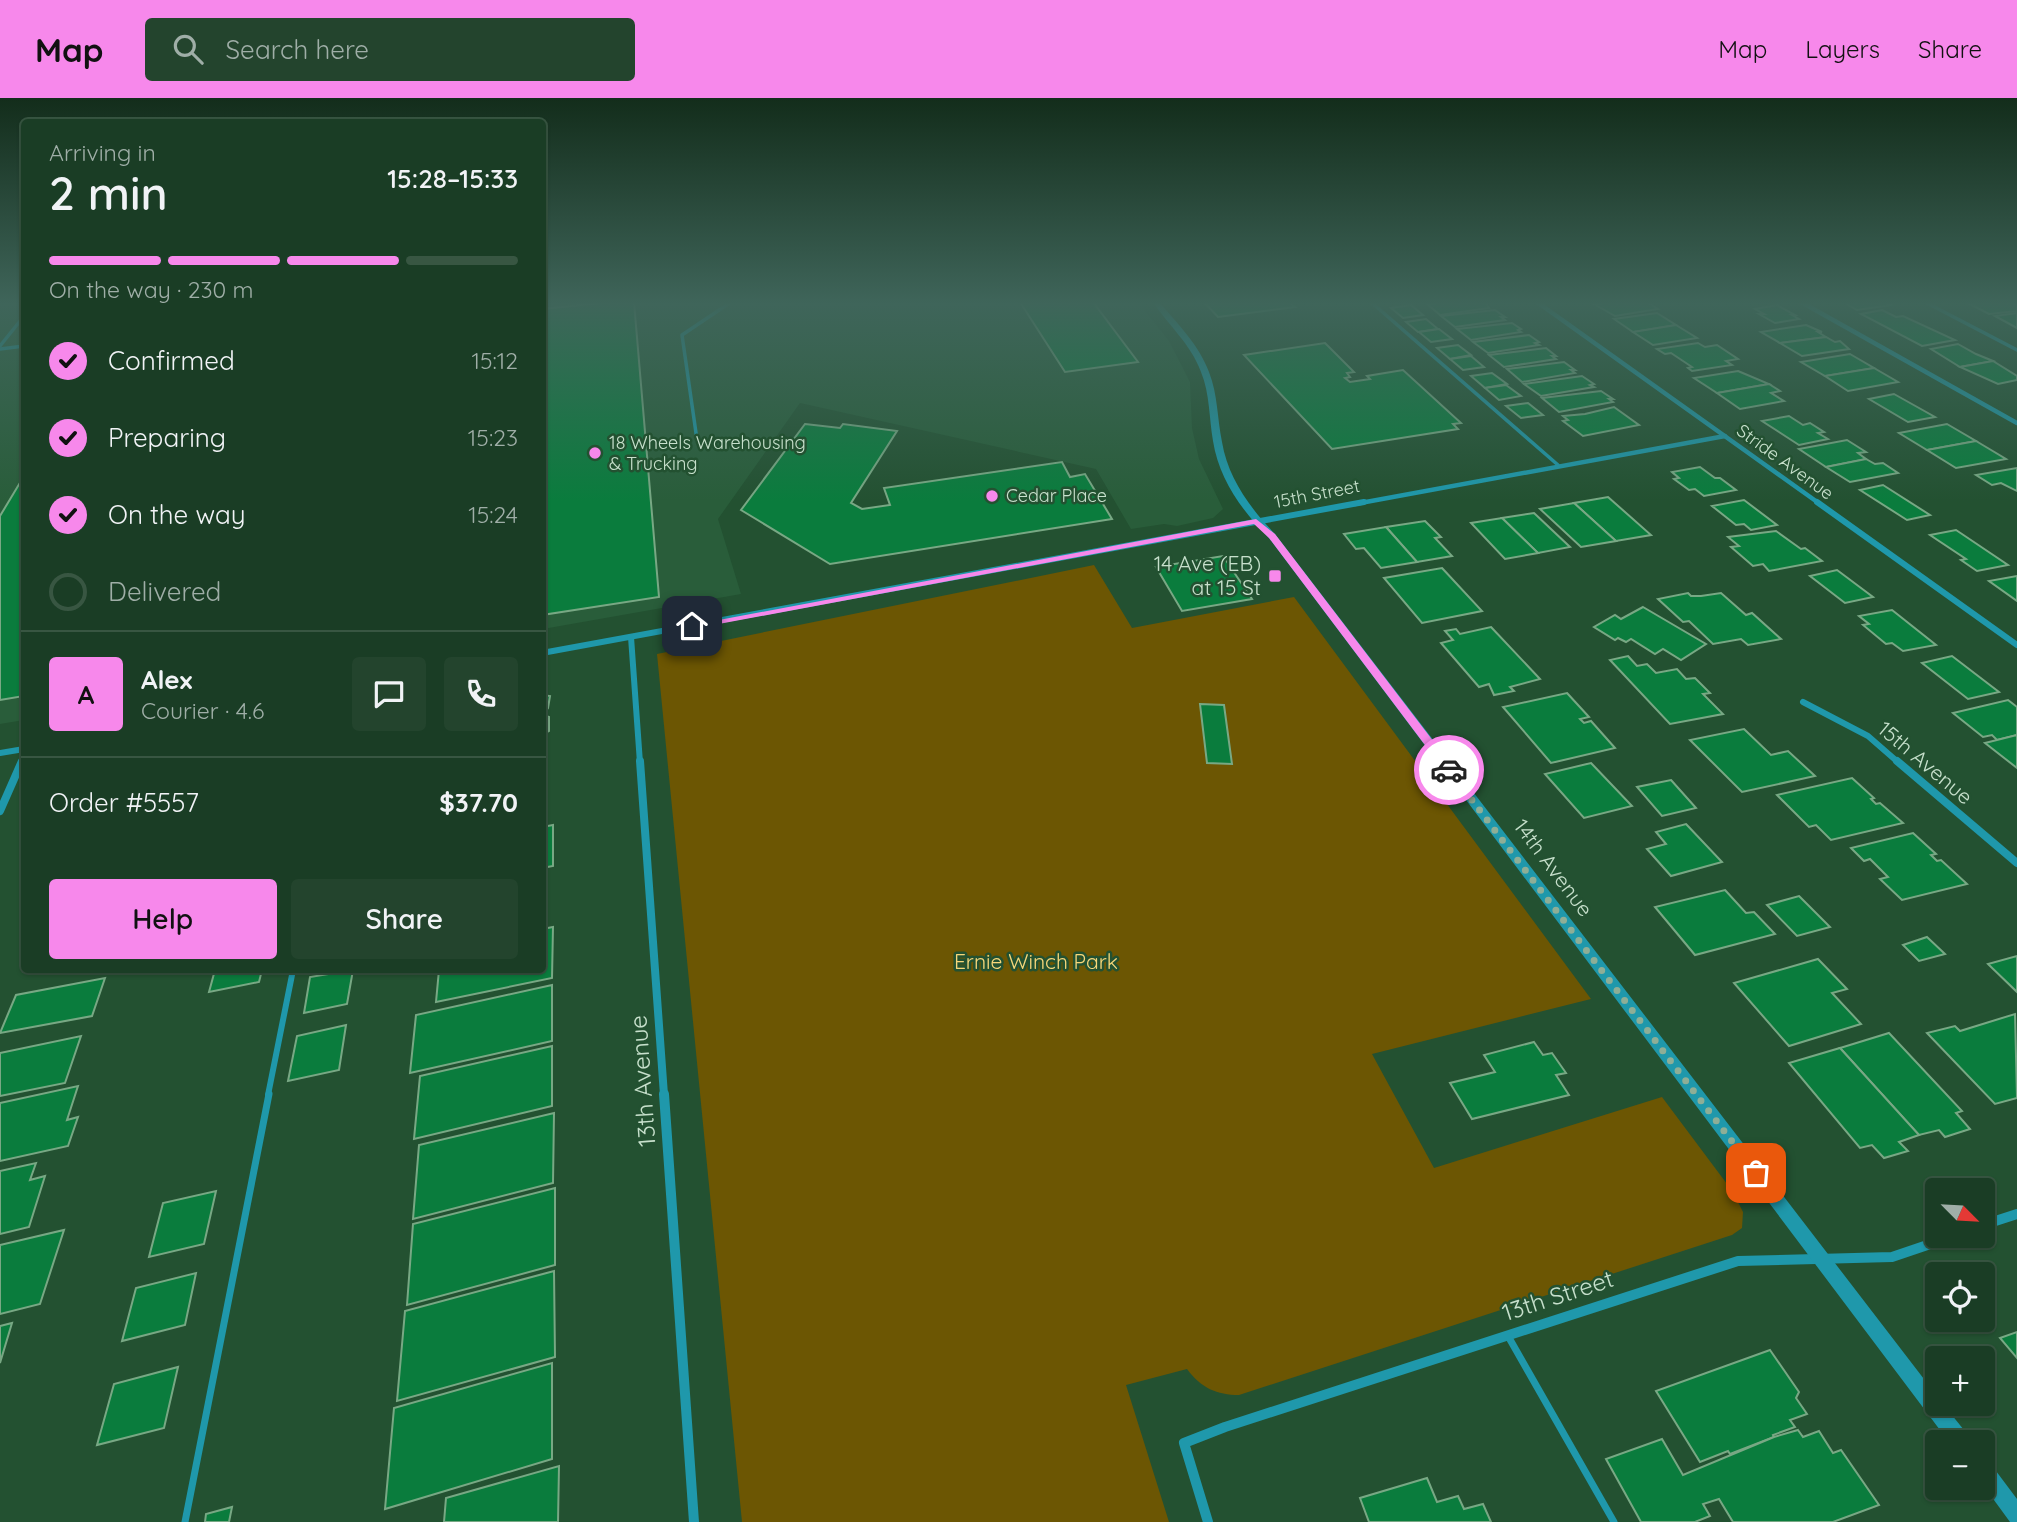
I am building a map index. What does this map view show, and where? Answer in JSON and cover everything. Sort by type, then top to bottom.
[{"type":"street","name":"14th Avenue","points":[[1204,368],[1212,394],[1219,454],[1225,470],[1256,522],[1272,536],[1952,1430]]},
{"type":"street","name":"Stride Avenue","points":[[1630,368],[2017,645]]},
{"type":"street","points":[[1920,368],[2017,423]]},
{"type":"street","name":"15th Street","points":[[546,652],[1725,436]]},
{"type":"street","name":"13th Avenue","points":[[631,637],[694,1522]]},
{"type":"street","name":"15th Avenue","points":[[1803,702],[1868,736],[2017,863]]},
{"type":"street","points":[[0,753],[21,750]]},
{"type":"street","points":[[0,811],[21,763]]},
{"type":"street","points":[[1995,1222],[2017,1214]]},
{"type":"street","name":"13th Street","points":[[1208,1522],[1184,1443],[1507,1334],[1738,1261],[1823,1261],[1892,1257],[1925,1246]]},
{"type":"street","points":[[1995,1486],[2017,1515]]},
{"type":"lane","points":[[687,368],[697,440]]},
{"type":"lane","points":[[1447,368],[1558,465]]},
{"type":"lane","points":[[185,1522],[292,973]]},
{"type":"lane","points":[[1507,1334],[1614,1522]]},
{"type":"shaded area","points":[[0,368],[21,368],[21,720],[0,724]]},
{"type":"shaded area","points":[[546,368],[1183,368],[1190,382],[1192,428],[1199,459],[1223,509],[1213,518],[1177,526],[1164,524],[1131,529],[1096,469],[800,403],[718,519],[741,594],[546,628]]},
{"type":"green space","name":"Ernie Winch Park","points":[[1094,565],[1132,628],[1294,597],[1591,999],[1372,1054],[1434,1168],[1662,1097],[1733,1192],[1743,1212],[1742,1228],[1732,1235],[1239,1395],[1210,1389],[1187,1369],[1126,1385],[1169,1522],[742,1522],[657,654]]},
{"type":"building","name":"18 Wheels Warehousing & Trucking","points":[[546,368],[640,368],[659,597],[546,614]]},
{"type":"building","points":[[1063,368],[1091,368],[1065,372]]},
{"type":"building","points":[[1257,368],[1350,368],[1354,372],[1347,373],[1350,377],[1345,378],[1350,382],[1403,370],[1461,423],[1453,424],[1458,429],[1332,449]]},
{"type":"building","points":[[1573,368],[1575,370],[1571,370],[1575,373],[1522,382],[1507,369]]},
{"type":"building","points":[[1812,368],[1871,368],[1825,376]]},
{"type":"building","points":[[1875,368],[1898,382],[1848,391],[1825,376]]},
{"type":"building","points":[[1963,368],[2005,368],[2017,376],[2017,380],[1998,384]]},
{"type":"building","points":[[1738,371],[1769,384],[1717,393],[1694,378]]},
{"type":"building","points":[[1492,373],[1507,384],[1485,388],[1471,376]]},
{"type":"building","points":[[1582,376],[1594,384],[1590,385],[1594,387],[1541,396],[1524,384]]},
{"type":"building","points":[[1769,384],[1780,391],[1771,393],[1784,401],[1740,409],[1717,393]]},
{"type":"building","points":[[1506,385],[1521,396],[1499,400],[1485,388]]},
{"type":"building","points":[[1601,391],[1613,399],[1609,399],[1613,402],[1559,412],[1542,398]]},
{"type":"building","points":[[1894,394],[1935,417],[1908,422],[1869,399]]},
{"type":"building","points":[[1528,403],[1543,415],[1521,418],[1506,406]]},
{"type":"building","points":[[1614,407],[1639,425],[1583,436],[1563,421],[1568,420],[1563,416]]},
{"type":"building","points":[[1789,416],[1803,425],[1810,423],[1824,432],[1818,433],[1828,439],[1799,445],[1762,421]]},
{"type":"building","name":"Cedar Place","points":[[805,424],[840,428],[843,424],[897,431],[851,503],[862,509],[890,505],[884,488],[1062,462],[1070,477],[1085,474],[1112,519],[830,564],[741,510]]},
{"type":"building","points":[[1947,424],[1976,441],[1927,450],[1899,433]]},
{"type":"building","points":[[1847,440],[1866,452],[1858,453],[1866,459],[1826,467],[1799,449]]},
{"type":"building","points":[[1976,441],[2006,459],[1956,468],[1927,450]]},
{"type":"building","points":[[1866,459],[1875,464],[1883,463],[1898,473],[1850,482],[1826,467]]},
{"type":"building","points":[[1700,467],[1736,490],[1704,496],[1695,489],[1689,490],[1674,479],[1679,478],[1672,472]]},
{"type":"building","points":[[2017,468],[2017,491],[2001,483],[1992,485],[1976,475]]},
{"type":"building","points":[[21,481],[21,696],[0,700],[0,516]]},
{"type":"building","points":[[1883,485],[1930,515],[1907,520],[1860,490]]},
{"type":"building","points":[[1608,497],[1651,535],[1616,541],[1574,503]]},
{"type":"building","points":[[1744,500],[1777,525],[1751,530],[1744,524],[1736,525],[1712,506]]},
{"type":"building","points":[[1574,503],[1616,541],[1581,547],[1540,509]]},
{"type":"building","points":[[1534,513],[1570,547],[1538,553],[1502,518]]},
{"type":"building","points":[[1502,518],[1538,553],[1505,559],[1471,523]]},
{"type":"building","points":[[1425,521],[1441,537],[1435,538],[1452,556],[1417,562],[1386,527]]},
{"type":"building","points":[[1386,527],[1417,562],[1381,568],[1364,548],[1356,549],[1344,534]]},
{"type":"building","points":[[1956,530],[2008,565],[1977,571],[1961,560],[1966,559],[1930,535]]},
{"type":"building","points":[[1776,531],[1822,561],[1769,571],[1763,564],[1753,566],[1731,547],[1739,546],[1728,537]]},
{"type":"building","points":[[1223,556],[1252,599],[1182,611],[1156,567]]},
{"type":"building","points":[[1442,568],[1482,611],[1422,623],[1384,578]]},
{"type":"building","points":[[1837,570],[1873,597],[1845,603],[1810,576]]},
{"type":"building","points":[[2017,576],[2017,601],[1989,581]]},
{"type":"building","points":[[1688,593],[1691,596],[1701,596],[1721,593],[1746,615],[1752,613],[1781,639],[1748,645],[1741,639],[1713,644],[1689,621],[1683,622],[1658,599]]},
{"type":"building","points":[[1643,607],[1706,644],[1681,660],[1663,649],[1655,654],[1631,639],[1626,642],[1618,638],[1615,640],[1594,627],[1615,615],[1621,619]]},
{"type":"building","points":[[1892,610],[1936,645],[1903,651],[1892,643],[1886,644],[1863,625],[1869,624],[1859,616]]},
{"type":"building","points":[[1491,627],[1540,679],[1510,687],[1514,691],[1494,695],[1489,684],[1479,687],[1441,643],[1453,640],[1445,631],[1456,629],[1460,634]]},
{"type":"building","points":[[1628,656],[1637,666],[1647,664],[1656,673],[1677,669],[1686,679],[1695,678],[1710,693],[1703,694],[1723,714],[1670,724],[1610,660]]},
{"type":"building","points":[[1952,656],[1999,692],[1968,699],[1922,663]]},
{"type":"building","points":[[1567,693],[1589,717],[1580,719],[1584,723],[1591,721],[1615,748],[1551,763],[1503,707]]},
{"type":"building","points":[[546,696],[550,696],[546,711]]},
{"type":"building","points":[[2008,700],[2017,707],[2017,735],[1997,740],[1992,735],[1983,737],[1953,713]]},
{"type":"building","points":[[1200,704],[1224,705],[1232,764],[1207,763]]},
{"type":"building","points":[[546,716],[549,717],[549,731],[546,733]]},
{"type":"building","points":[[1744,729],[1771,755],[1788,751],[1815,776],[1742,792],[1690,740]]},
{"type":"building","points":[[2017,735],[2017,768],[1985,743]]},
{"type":"building","points":[[1591,763],[1632,806],[1584,818],[1545,774]]},
{"type":"building","points":[[1852,778],[1874,798],[1871,799],[1876,804],[1880,803],[1903,823],[1831,840],[1816,825],[1809,827],[1777,795]]},
{"type":"building","points":[[1671,780],[1696,808],[1662,816],[1637,787]]},
{"type":"building","points":[[1686,824],[1722,862],[1671,876],[1647,849],[1666,844],[1656,832]]},
{"type":"building","points":[[553,825],[553,866],[546,867],[546,826]]},
{"type":"building","points":[[1913,833],[1936,854],[1931,855],[1937,861],[1941,860],[1967,884],[1902,900],[1880,879],[1888,877],[1870,859],[1864,861],[1851,848]]},
{"type":"building","points":[[1725,890],[1746,913],[1754,912],[1775,934],[1695,955],[1655,907]]},
{"type":"building","points":[[1799,896],[1830,927],[1797,936],[1767,905]]},
{"type":"building","points":[[553,927],[552,978],[436,1002],[439,973],[546,973],[546,928]]},
{"type":"building","points":[[1927,937],[1945,954],[1919,961],[1903,945]]},
{"type":"building","points":[[2017,956],[2017,992],[1988,964]]},
{"type":"building","points":[[1818,959],[1847,989],[1832,993],[1861,1024],[1789,1046],[1734,983]]},
{"type":"building","points":[[214,973],[261,973],[259,982],[209,992]]},
{"type":"building","points":[[352,973],[347,1004],[304,1013],[310,977]]},
{"type":"building","points":[[105,978],[92,1016],[0,1033],[16,995]]},
{"type":"building","points":[[552,985],[552,1041],[410,1073],[416,1015]]},
{"type":"building","points":[[2015,1014],[2017,1098],[1995,1104],[1927,1033],[1955,1026],[1960,1031]]},
{"type":"building","points":[[346,1025],[339,1070],[288,1081],[297,1036]]},
{"type":"building","points":[[1889,1033],[1962,1111],[1956,1113],[1970,1129],[1945,1137],[1939,1130],[1919,1135],[1840,1048]]},
{"type":"building","points":[[81,1036],[65,1083],[0,1096],[0,1053]]},
{"type":"building","points":[[1534,1042],[1543,1055],[1552,1053],[1566,1073],[1556,1075],[1569,1095],[1472,1119],[1450,1083],[1495,1072],[1484,1055]]},
{"type":"building","points":[[552,1046],[552,1106],[414,1139],[420,1076]]},
{"type":"building","points":[[1840,1048],[1919,1135],[1899,1142],[1908,1151],[1884,1158],[1872,1145],[1860,1148],[1789,1063]]},
{"type":"building","points":[[78,1086],[67,1120],[78,1117],[68,1146],[0,1161],[0,1103]]},
{"type":"building","points":[[554,1113],[553,1183],[413,1219],[419,1145]]},
{"type":"building","points":[[36,1163],[30,1180],[45,1176],[29,1227],[0,1234],[0,1171]]},
{"type":"building","points":[[555,1188],[555,1265],[407,1305],[413,1224]]},
{"type":"building","points":[[216,1191],[204,1244],[149,1257],[163,1203]]},
{"type":"building","points":[[64,1230],[40,1304],[0,1314],[0,1245]]},
{"type":"building","points":[[554,1271],[555,1357],[397,1401],[405,1311]]},
{"type":"building","points":[[196,1273],[185,1325],[122,1341],[136,1288]]},
{"type":"building","points":[[12,1323],[0,1363],[0,1326]]},
{"type":"building","points":[[2017,1332],[2017,1358],[2000,1338]]},
{"type":"building","points":[[1770,1350],[1799,1392],[1796,1398],[1807,1414],[1790,1420],[1795,1427],[1773,1435],[1774,1437],[1700,1462],[1656,1391]]},
{"type":"building","points":[[552,1363],[552,1459],[385,1509],[394,1408]]},
{"type":"building","points":[[178,1367],[164,1428],[97,1445],[114,1384]]},
{"type":"building","points":[[1798,1430],[1803,1437],[1819,1431],[1833,1453],[1841,1450],[1879,1505],[1833,1522],[1733,1522],[1719,1499],[1703,1504],[1710,1516],[1695,1522],[1641,1522],[1606,1459],[1662,1439],[1683,1475],[1774,1437]]},
{"type":"building","points":[[559,1466],[558,1522],[444,1522],[446,1498]]},
{"type":"building","points":[[1427,1478],[1437,1502],[1458,1496],[1464,1509],[1483,1504],[1491,1522],[1369,1522],[1360,1498]]},
{"type":"building","points":[[232,1507],[229,1522],[205,1522],[206,1514]]},
{"type":"way so far","points":[[1449,770],[1756,1173]]},
{"type":"place","name":"18 Wheels Warehousing & Trucking","points":[[595,453]]},
{"type":"place","name":"Cedar Place","points":[[992,496]]},
{"type":"place","name":"14 Ave (EB) at 15 St","points":[[1275,576]]},
{"type":"route","points":[[692,626],[1256,522],[1272,536],[1449,770]]}]
